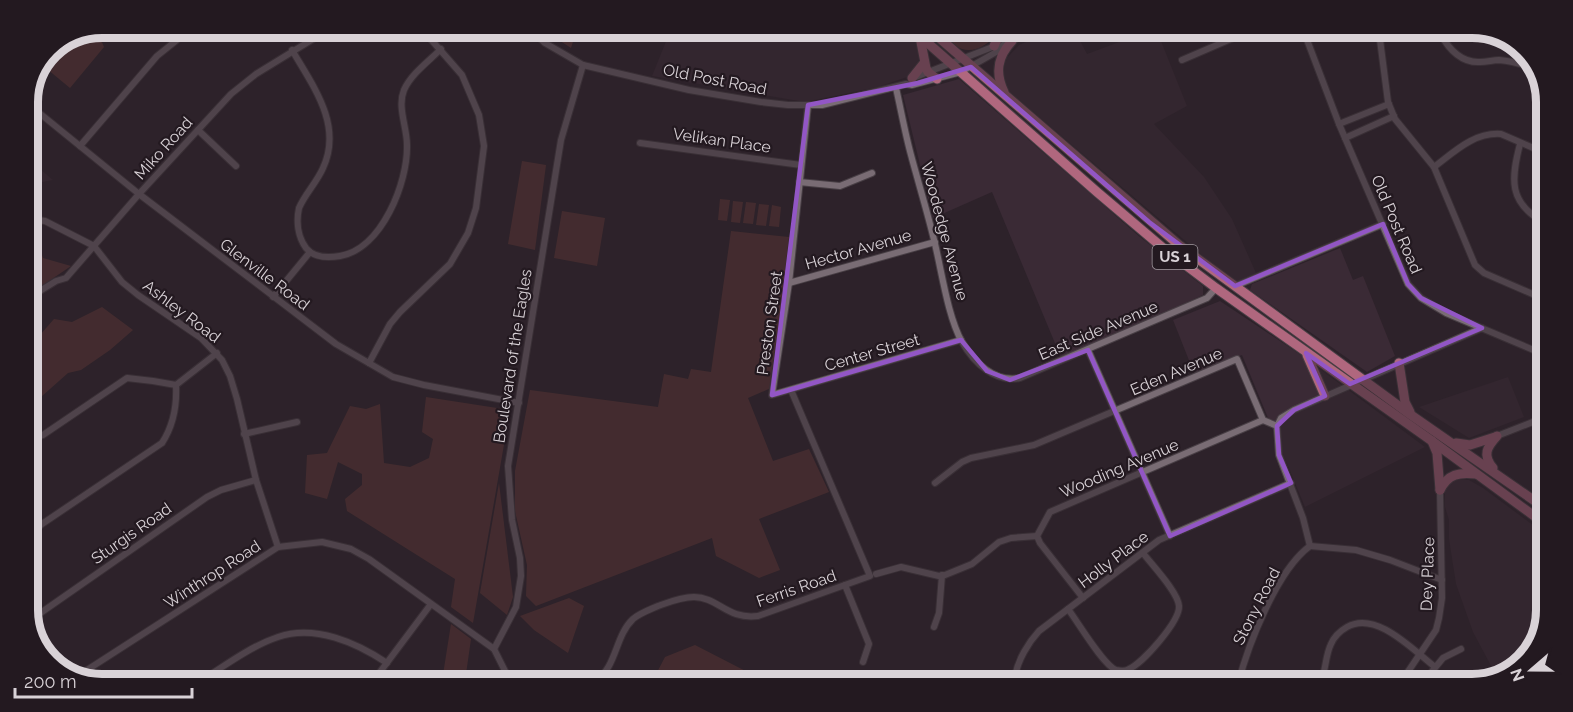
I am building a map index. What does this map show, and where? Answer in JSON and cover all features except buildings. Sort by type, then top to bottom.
[{"type":"highway","points":[[919,38],[925,55],[926,68],[937,79]]},
{"type":"highway","name":"US 1","points":[[922,38],[1104,199],[1163,248],[1536,517]]},
{"type":"highway","name":"US 1","points":[[939,38],[1149,222],[1361,379],[1536,502]]},
{"type":"highway","points":[[942,38],[944,43]]},
{"type":"highway","points":[[1002,38],[1003,52],[998,68],[999,80],[1006,97]]},
{"type":"highway","points":[[909,81],[926,68]]},
{"type":"highway","points":[[1306,352],[1325,396]]},
{"type":"highway","points":[[1399,363],[1405,402],[1411,415]]},
{"type":"highway","points":[[1452,443],[1470,445],[1497,436]]},
{"type":"highway","points":[[1497,436],[1487,446],[1487,461],[1513,485]]},
{"type":"highway","points":[[1432,441],[1437,453],[1440,490]]},
{"type":"highway","points":[[1440,490],[1444,482],[1454,475],[1477,474]]},
{"type":"street","points":[[80,146],[157,56],[179,38]]},
{"type":"street","name":"Miko Road","points":[[38,292],[56,281],[66,278],[231,94],[256,74],[314,38]]},
{"type":"street","points":[[369,363],[390,324],[450,264],[468,233],[476,208],[484,146],[479,115],[462,75],[431,38]]},
{"type":"street","name":"Old Post Road","points":[[540,38],[583,65],[689,90],[761,102],[808,105],[842,101],[896,88],[909,81],[912,85],[961,72],[998,51],[1003,44]]},
{"type":"street","name":"Old Post Road","points":[[926,68],[951,64],[1017,38]]},
{"type":"street","points":[[1182,60],[1233,38]]},
{"type":"street","name":"Old Post Road","points":[[1306,38],[1339,124],[1408,284],[1421,298],[1446,313],[1535,351]]},
{"type":"street","points":[[1380,38],[1389,104],[1394,116],[1434,167],[1478,270],[1535,295]]},
{"type":"street","points":[[1444,38],[1452,49],[1466,60],[1479,63],[1499,60],[1524,65]]},
{"type":"street","points":[[292,50],[320,98],[329,126],[328,154],[323,169],[303,199],[297,215],[301,241],[310,252],[321,257],[350,253],[367,242],[387,217],[400,190],[407,155],[401,105],[404,90],[441,49]]},
{"type":"street","name":"Boulevard of the Eagles","points":[[494,649],[516,607],[521,576],[520,558],[512,520],[508,466],[561,140],[583,65]]},
{"type":"street","name":"Woodedge Avenue","points":[[896,88],[910,154],[935,242],[956,329],[961,340],[987,371]]},
{"type":"street","points":[[1339,124],[1389,104]]},
{"type":"street","name":"Preston Street","points":[[808,105],[789,284],[772,395],[791,390],[873,575]]},
{"type":"street","name":"Glenville Road","points":[[38,112],[139,194],[336,344],[393,376],[424,386],[519,403]]},
{"type":"street","points":[[1345,138],[1394,116]]},
{"type":"street","points":[[198,130],[236,166]]},
{"type":"street","points":[[1434,167],[1470,141],[1487,134],[1501,134],[1535,149]]},
{"type":"street","name":"Velikan Place","points":[[640,143],[801,165]]},
{"type":"street","points":[[1520,144],[1514,169],[1514,187],[1527,212],[1535,217]]},
{"type":"street","points":[[799,182],[840,186],[872,173]]},
{"type":"street","name":"Ashley Road","points":[[38,220],[45,221],[94,246],[122,282],[194,332],[217,353],[230,376],[256,480],[278,547]]},
{"type":"street","points":[[1235,286],[1383,224]]},
{"type":"street","name":"Hector Avenue","points":[[789,284],[935,242]]},
{"type":"street","points":[[273,297],[310,252]]},
{"type":"street","name":"East Side Avenue","points":[[987,371],[1002,379],[1020,378],[1208,298],[1216,288]]},
{"type":"street","points":[[1442,580],[1356,550],[1310,546],[1303,518],[1279,455],[1277,426],[1281,418],[1294,410],[1482,328]]},
{"type":"street","name":"Center Street","points":[[791,390],[961,340]]},
{"type":"street","points":[[1088,350],[1170,536]]},
{"type":"street","points":[[38,527],[162,443],[172,419],[176,386],[217,353]]},
{"type":"street","name":"Eden Avenue","points":[[935,483],[962,462],[971,458],[1034,445],[1237,359],[1263,420]]},
{"type":"street","points":[[38,437],[127,378],[176,386]]},
{"type":"street","points":[[1263,420],[1277,426]]},
{"type":"street","name":"Wooding Avenue","points":[[1037,536],[1050,512],[1263,420]]},
{"type":"street","points":[[1497,436],[1536,421]]},
{"type":"street","points":[[244,434],[297,422]]},
{"type":"street","name":"Sturgis Road","points":[[38,615],[207,497],[221,490],[256,480]]},
{"type":"street","name":"Holly Place","points":[[1015,675],[1030,640],[1039,631],[1159,540],[1291,483]]},
{"type":"street","name":"Dey Place","points":[[1406,675],[1436,630],[1442,598],[1440,490]]},
{"type":"street","points":[[934,627],[939,613],[942,575],[972,564],[999,542],[1011,538],[1037,536],[1042,548],[1083,598]]},
{"type":"street","name":"Winthrop Road","points":[[84,672],[278,547],[322,542],[351,549],[369,559],[494,649]]},
{"type":"street","name":"Stony Road","points":[[1240,675],[1245,658],[1278,587],[1298,556],[1310,546]]},
{"type":"street","points":[[1068,609],[1106,662],[1115,669],[1126,671],[1141,663],[1176,619],[1179,609],[1173,593],[1143,553]]},
{"type":"street","name":"Ferris Road","points":[[604,675],[623,633],[635,617],[676,599],[702,597],[735,615],[746,618],[758,616],[900,567],[942,575]]},
{"type":"street","points":[[845,585],[869,644],[863,662]]},
{"type":"street","points":[[378,675],[431,604]]},
{"type":"street","points":[[1322,675],[1330,645],[1343,630],[1356,623],[1368,622],[1382,627],[1435,667]]},
{"type":"street","points":[[210,675],[260,645],[279,636],[292,634],[321,635],[345,640],[358,645],[387,663]]},
{"type":"street","points":[[494,649],[505,675]]},
{"type":"street","points":[[1429,675],[1443,658],[1461,649]]},
{"type":"highlighted area","points":[[971,67],[1149,222],[1235,286],[1383,224],[1408,284],[1421,298],[1482,328],[1350,384],[1306,353],[1325,396],[1294,410],[1277,426],[1279,455],[1291,483],[1170,536],[1088,350],[1010,380],[987,371],[961,340],[772,395],[808,105],[918,83]]},
{"type":"shaded area","points":[[93,38],[101,40],[104,47],[70,88],[47,69],[59,53],[69,46]]},
{"type":"shaded area","points":[[556,38],[574,38],[571,48]]},
{"type":"shaded area","points":[[667,38],[912,38],[919,44],[920,61],[907,77],[878,87],[805,102],[652,76]]},
{"type":"shaded area","points":[[993,38],[985,45],[969,50],[962,49],[948,39]]},
{"type":"shaded area","points":[[1035,38],[1079,38],[1087,54],[1130,38],[1160,38],[1187,106],[1154,124],[1204,177],[1232,219],[1256,273],[1235,283],[1006,89],[1003,81],[1005,60],[1019,45]]},
{"type":"shaded area","points":[[959,79],[1140,237],[1203,286],[1203,295],[1062,360],[992,192],[933,218],[903,95]]},
{"type":"shaded area","points":[[522,161],[546,165],[535,250],[508,244]]},
{"type":"shaded area","points":[[38,167],[53,180],[38,183]]},
{"type":"shaded area","points":[[720,199],[730,200],[727,221],[718,220]]},
{"type":"shaded area","points":[[733,201],[743,202],[740,223],[731,222]]},
{"type":"shaded area","points":[[746,202],[756,203],[753,224],[743,223]]},
{"type":"shaded area","points":[[759,204],[769,205],[766,226],[756,225]]},
{"type":"shaded area","points":[[772,205],[781,207],[779,227],[769,226]]},
{"type":"shaded area","points":[[562,211],[605,218],[597,266],[554,258]]},
{"type":"shaded area","points":[[731,231],[789,237],[771,388],[748,398],[773,461],[809,449],[829,492],[759,519],[780,570],[759,578],[716,556],[712,538],[536,606],[526,596],[527,565],[515,511],[515,471],[530,390],[658,407],[664,374],[688,379],[691,369],[711,372]]},
{"type":"shaded area","points":[[1340,248],[1353,280],[1363,276],[1395,356],[1367,372],[1250,290],[1252,284]]},
{"type":"shaded area","points":[[41,252],[43,258],[71,266],[38,288],[38,254]]},
{"type":"shaded area","points":[[1220,301],[1304,357],[1425,447],[1305,507],[1242,355],[1194,373],[1173,320]]},
{"type":"shaded area","points":[[102,307],[133,330],[110,350],[81,370],[68,373],[38,399],[38,335],[54,319],[72,322]]},
{"type":"shaded area","points":[[1508,377],[1524,417],[1469,438],[1419,407]]},
{"type":"shaded area","points":[[426,397],[510,410],[473,623],[451,607],[455,579],[347,511],[345,499],[362,485],[362,474],[338,462],[327,499],[305,493],[307,455],[327,453],[350,406],[366,409],[380,404],[384,463],[410,467],[429,458],[433,439],[422,432]]},
{"type":"shaded area","points":[[1458,479],[1469,480],[1536,527],[1536,611],[1531,635],[1528,640],[1501,640],[1501,667],[1494,670],[1473,632],[1456,584],[1449,539],[1449,520],[1445,507],[1445,489],[1451,482]]},
{"type":"shaded area","points":[[499,483],[513,597],[507,615],[480,593]]},
{"type":"shaded area","points":[[569,598],[584,606],[568,653],[534,630],[520,616]]},
{"type":"shaded area","points":[[451,624],[471,639],[466,675],[443,675]]},
{"type":"shaded area","points":[[695,645],[753,675],[656,675],[665,657]]}]
